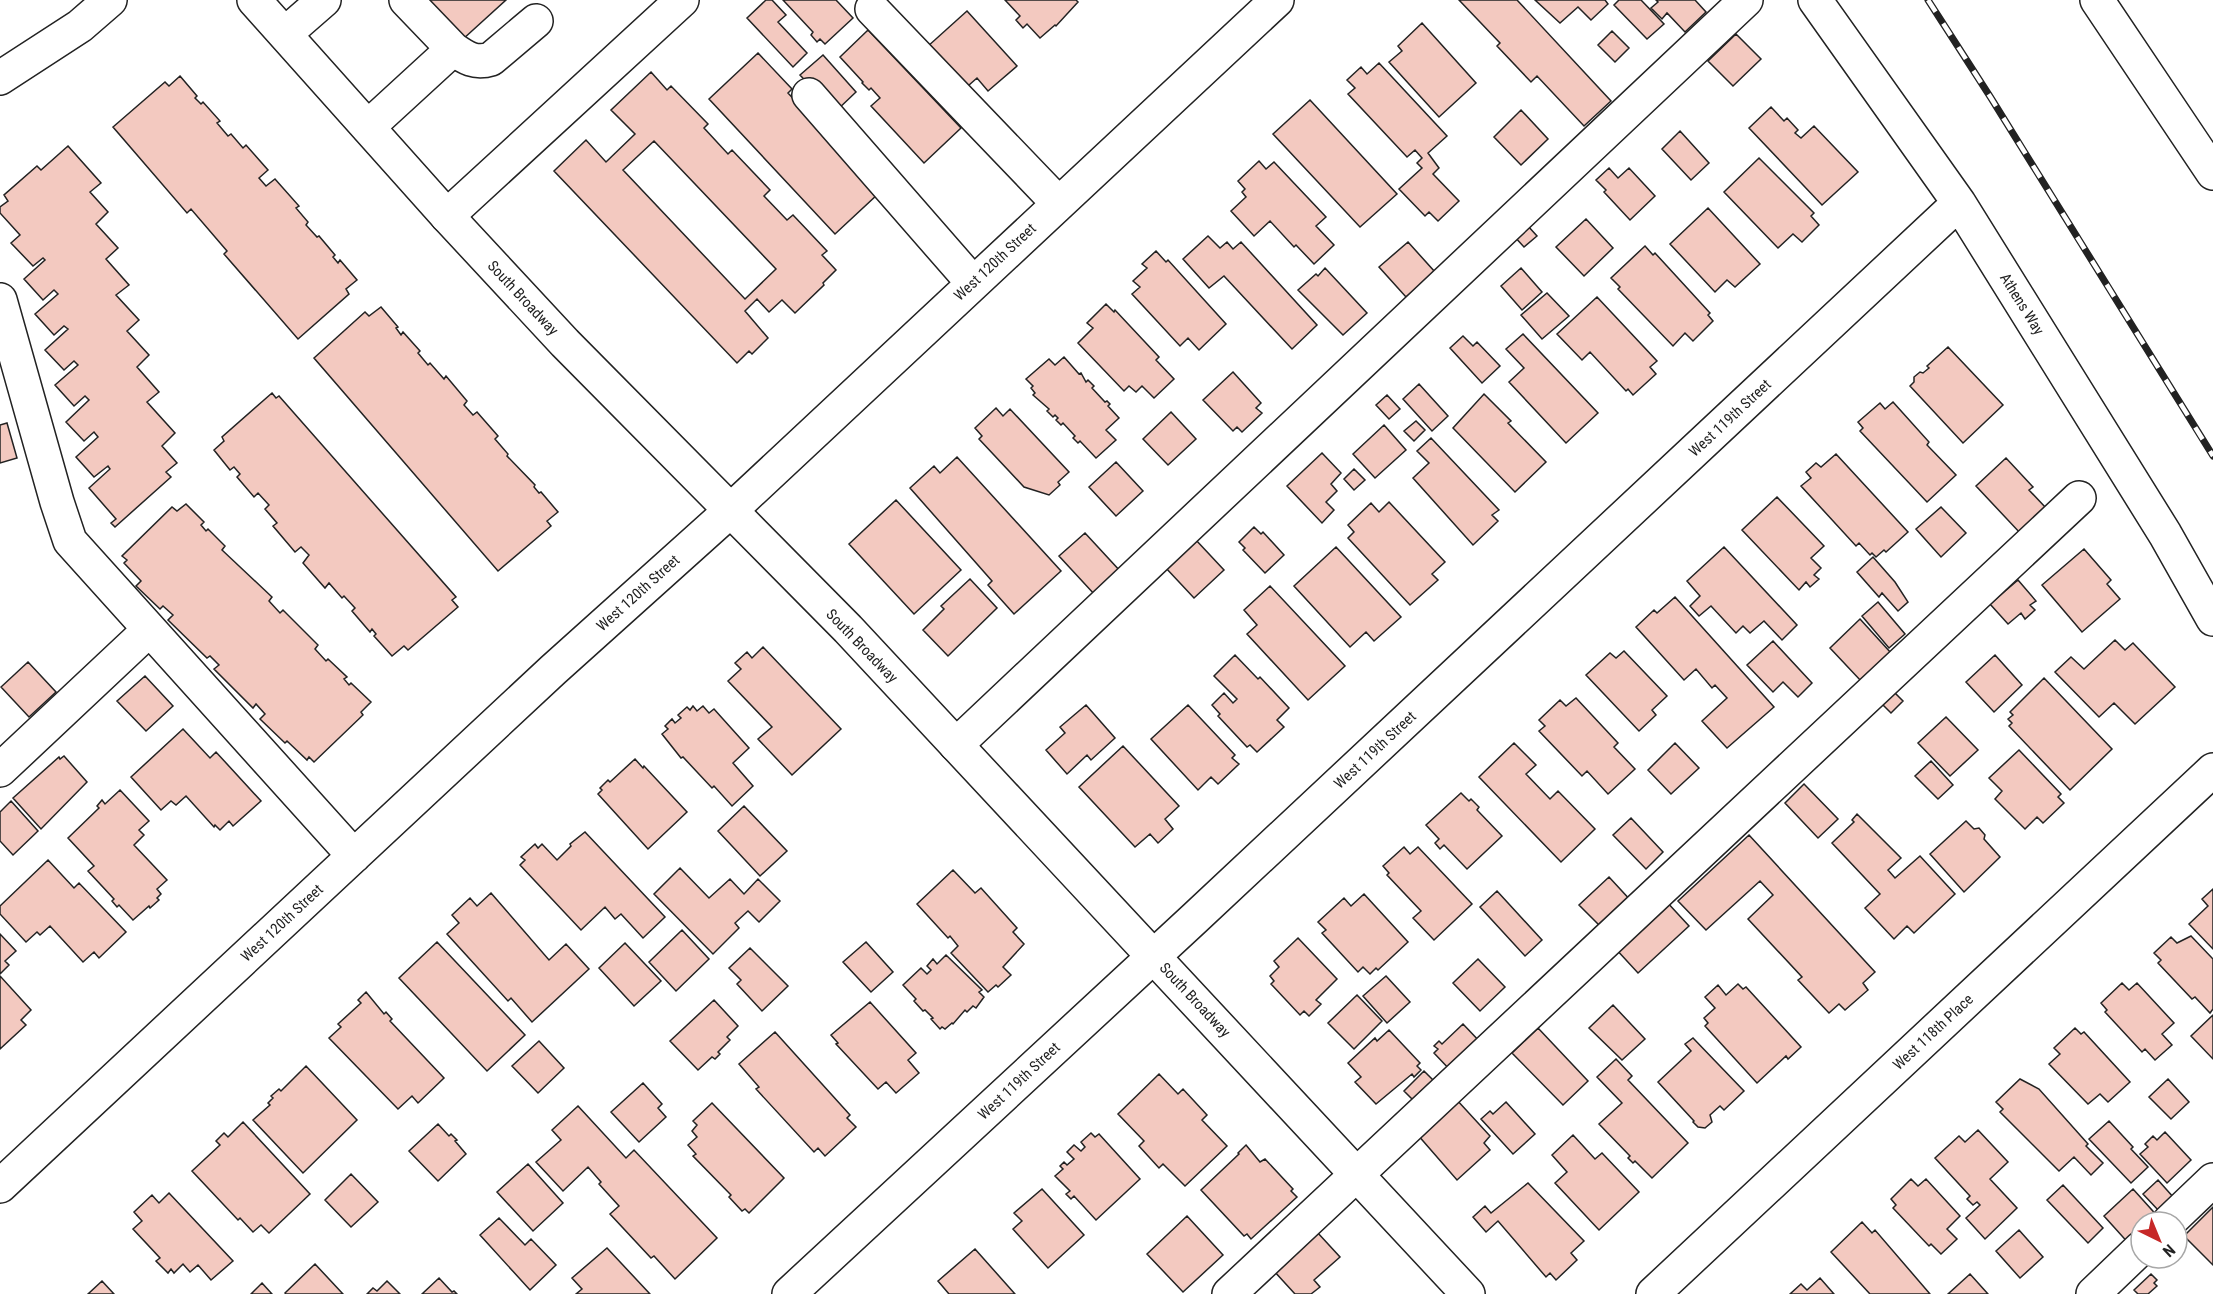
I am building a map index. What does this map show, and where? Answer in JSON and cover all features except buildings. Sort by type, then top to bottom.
[{"type":"main road","points":[[0,78],[80,26],[110,0]]},
{"type":"main road","name":"South Broadway","points":[[254,0],[447,216],[565,343],[848,630],[1468,1294]]},
{"type":"main road","points":[[285,34],[324,0]]},
{"type":"main road","points":[[406,0],[453,49],[469,60],[482,62],[491,59],[536,21]]},
{"type":"main road","points":[[447,216],[682,0]]},
{"type":"main road","name":"West 120th Street","points":[[0,1186],[553,670],[730,511],[1277,0]]},
{"type":"main road","points":[[956,745],[1746,0]]},
{"type":"main road","name":"Athens Way","points":[[1815,0],[1959,203],[2165,534],[2213,619]]},
{"type":"main road","points":[[2097,0],[2213,173]]},
{"type":"main road","points":[[872,9],[1058,203]]},
{"type":"main road","points":[[368,127],[453,49]]},
{"type":"main road","points":[[809,95],[973,283]]},
{"type":"main road","name":"West 119th Street","points":[[789,1294],[1959,203]]},
{"type":"main road","points":[[0,300],[70,541],[354,856]]},
{"type":"main road","points":[[1229,1294],[2079,498]]},
{"type":"main road","points":[[0,770],[149,630]]},
{"type":"main road","name":"West 118th Place","points":[[1653,1294],[2213,770]]},
{"type":"main road","points":[[2182,1210],[2213,1180]]},
{"type":"main road","points":[[2093,1294],[2129,1260]]},
{"type":"railway","points":[[1928,0],[2213,456]]}]
